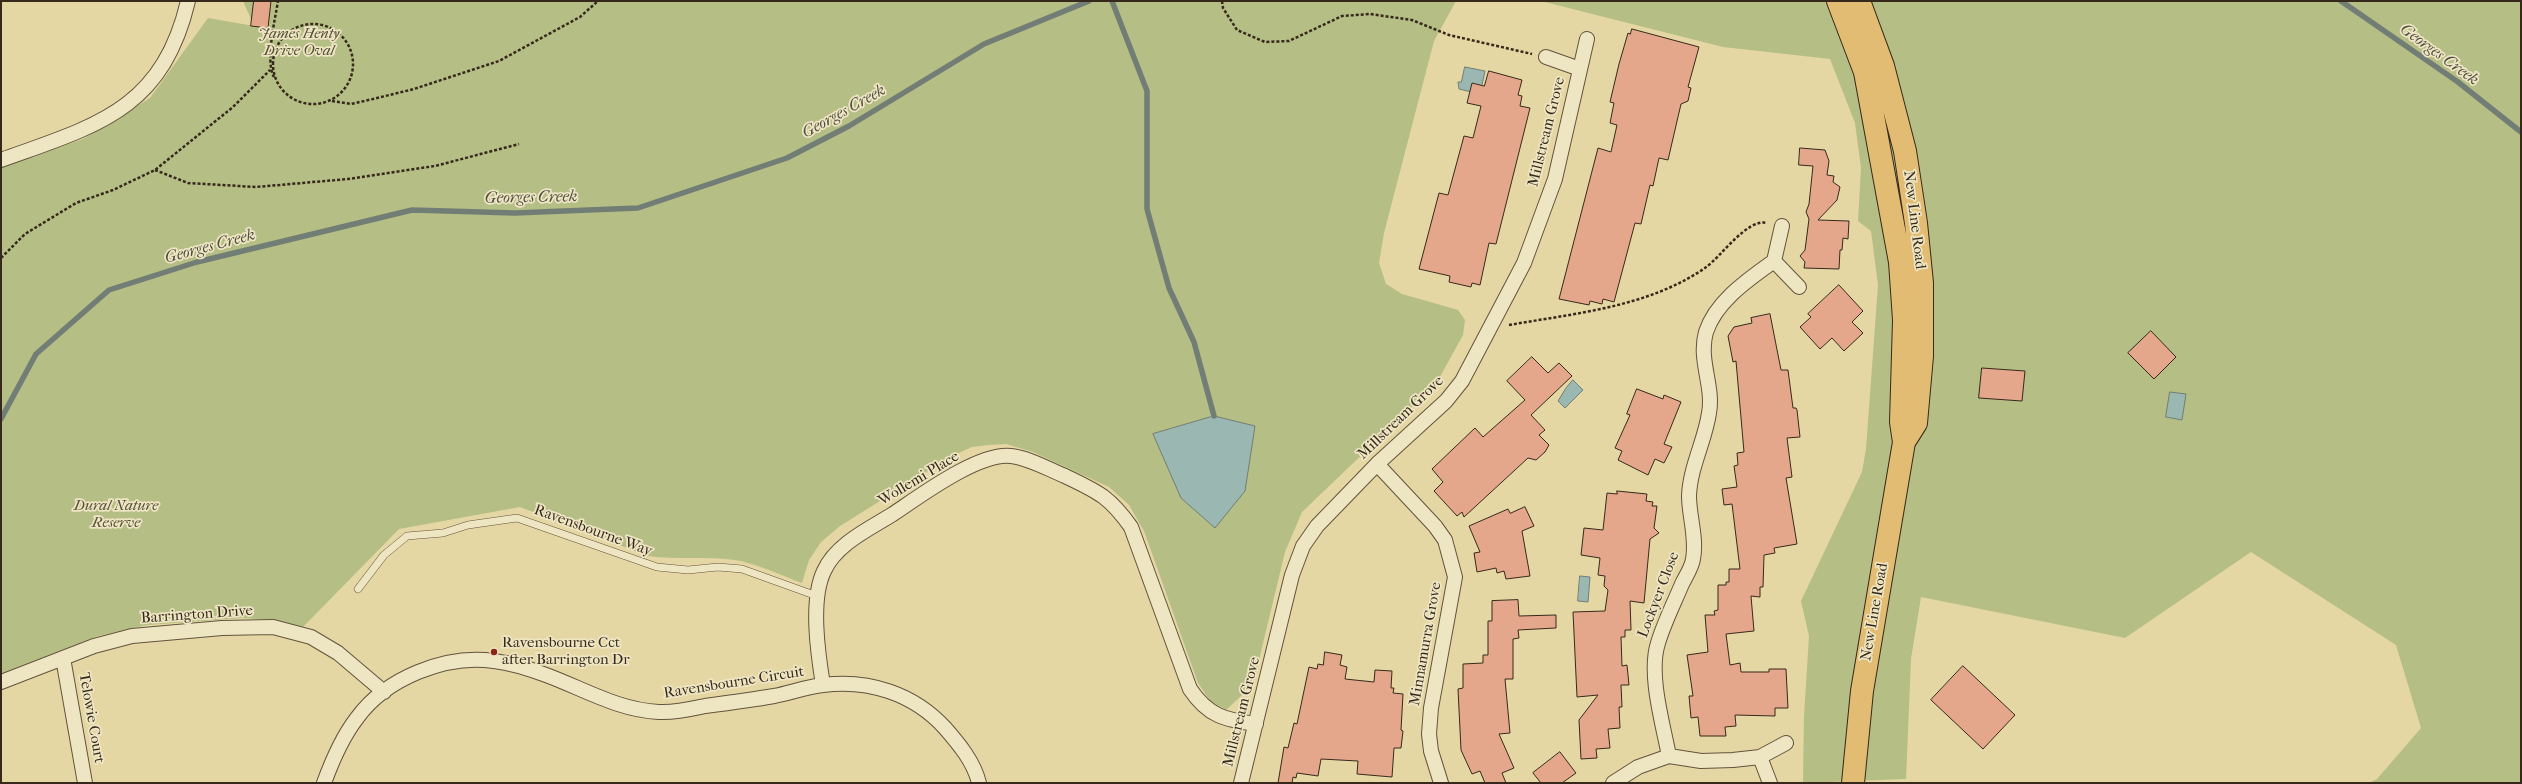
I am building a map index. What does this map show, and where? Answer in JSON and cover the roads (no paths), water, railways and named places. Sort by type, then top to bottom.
[{"type":"main road","name":"New Line Road","points":[[1838,1],[1864,72],[1900,262],[1904,320],[1901,422],[1904,442],[1862,691],[1853,783]]},
{"type":"main road","name":"New Line Road","points":[[1859,1],[1887,81],[1905,151],[1916,223],[1922,283],[1922,356],[1916,423],[1904,442]]},
{"type":"street","points":[[1,160],[77,133],[110,117],[138,96],[160,70],[174,44],[188,1]]},
{"type":"street","name":"Millstream Grove","points":[[1241,783],[1292,575],[1303,546],[1317,526],[1378,464],[1446,401],[1462,380],[1491,328],[1524,263],[1555,180],[1587,38]]},
{"type":"street","name":"Millstream Grove","points":[[1546,57],[1580,69]]},
{"type":"street","points":[[1782,226],[1774,261],[1799,287]]},
{"type":"street","name":"Lockyer Close","points":[[1669,756],[1658,695],[1654,658],[1669,614],[1693,559],[1693,528],[1689,496],[1692,474],[1710,412],[1703,352],[1706,332],[1715,314],[1728,299],[1748,280],[1774,261]]},
{"type":"street","name":"Wollemi Place","points":[[823,685],[819,665],[817,596],[824,571],[839,549],[956,473],[991,458],[1011,456],[1042,466],[1103,495],[1119,511],[1130,527],[1190,689],[1200,703],[1211,712],[1234,721],[1256,724]]},
{"type":"street","name":"Minnamurra Grove","points":[[1378,464],[1435,526],[1445,540],[1455,577],[1431,708],[1429,734],[1431,751],[1441,783]]},
{"type":"street","name":"Barrington Drive","points":[[1,682],[94,646],[132,636],[222,628],[274,627],[311,637],[338,653],[384,692]]},
{"type":"street","name":"Telowie Court","points":[[62,658],[85,783]]},
{"type":"street","name":"Ravensbourne Circuit","points":[[324,783],[342,742],[358,716],[384,692],[411,675],[438,665],[466,660],[494,661],[546,675],[622,706],[660,712],[774,696],[823,685],[850,684],[877,687],[904,696],[932,714],[960,745],[979,783]]},
{"type":"street","points":[[1613,783],[1638,767],[1669,756],[1701,761],[1760,757],[1786,743]]},
{"type":"street","points":[[1760,757],[1770,783]]},
{"type":"lane","name":"Ravensbourne Way","points":[[358,589],[384,555],[407,536],[443,533],[468,525],[517,518],[657,567],[688,570],[718,567],[742,569],[817,596]]},
{"type":"water","points":[[1465,67],[1485,71],[1480,94],[1459,89],[1458,82],[1461,82]]},
{"type":"water","points":[[1573,380],[1583,390],[1565,408],[1558,401]]},
{"type":"water","points":[[2170,392],[2186,394],[2182,420],[2166,417]]},
{"type":"water","points":[[1214,416],[1255,426],[1245,491],[1215,528],[1181,498],[1153,434]]},
{"type":"water","points":[[1580,576],[1590,577],[1588,602],[1578,601]]},
{"type":"waterway","name":"Georges Creek","points":[[1,419],[36,354],[109,290],[197,262],[412,210],[515,213],[638,208],[787,158],[849,126],[984,44],[1089,1]]},
{"type":"waterway","points":[[1112,1],[1147,91],[1147,209],[1169,288],[1194,342],[1214,416]]},
{"type":"waterway","name":"Georges Creek","points":[[2341,1],[2458,82],[2521,132]]},
{"type":"place","name":"Ravensbourne Cct after Barrington Dr","points":[[494,652]]},
{"type":"park label","name":"James Henty Drive Oval","points":[[299,42]]},
{"type":"park label","name":"Dural Nature Reserve","points":[[116,514]]}]
